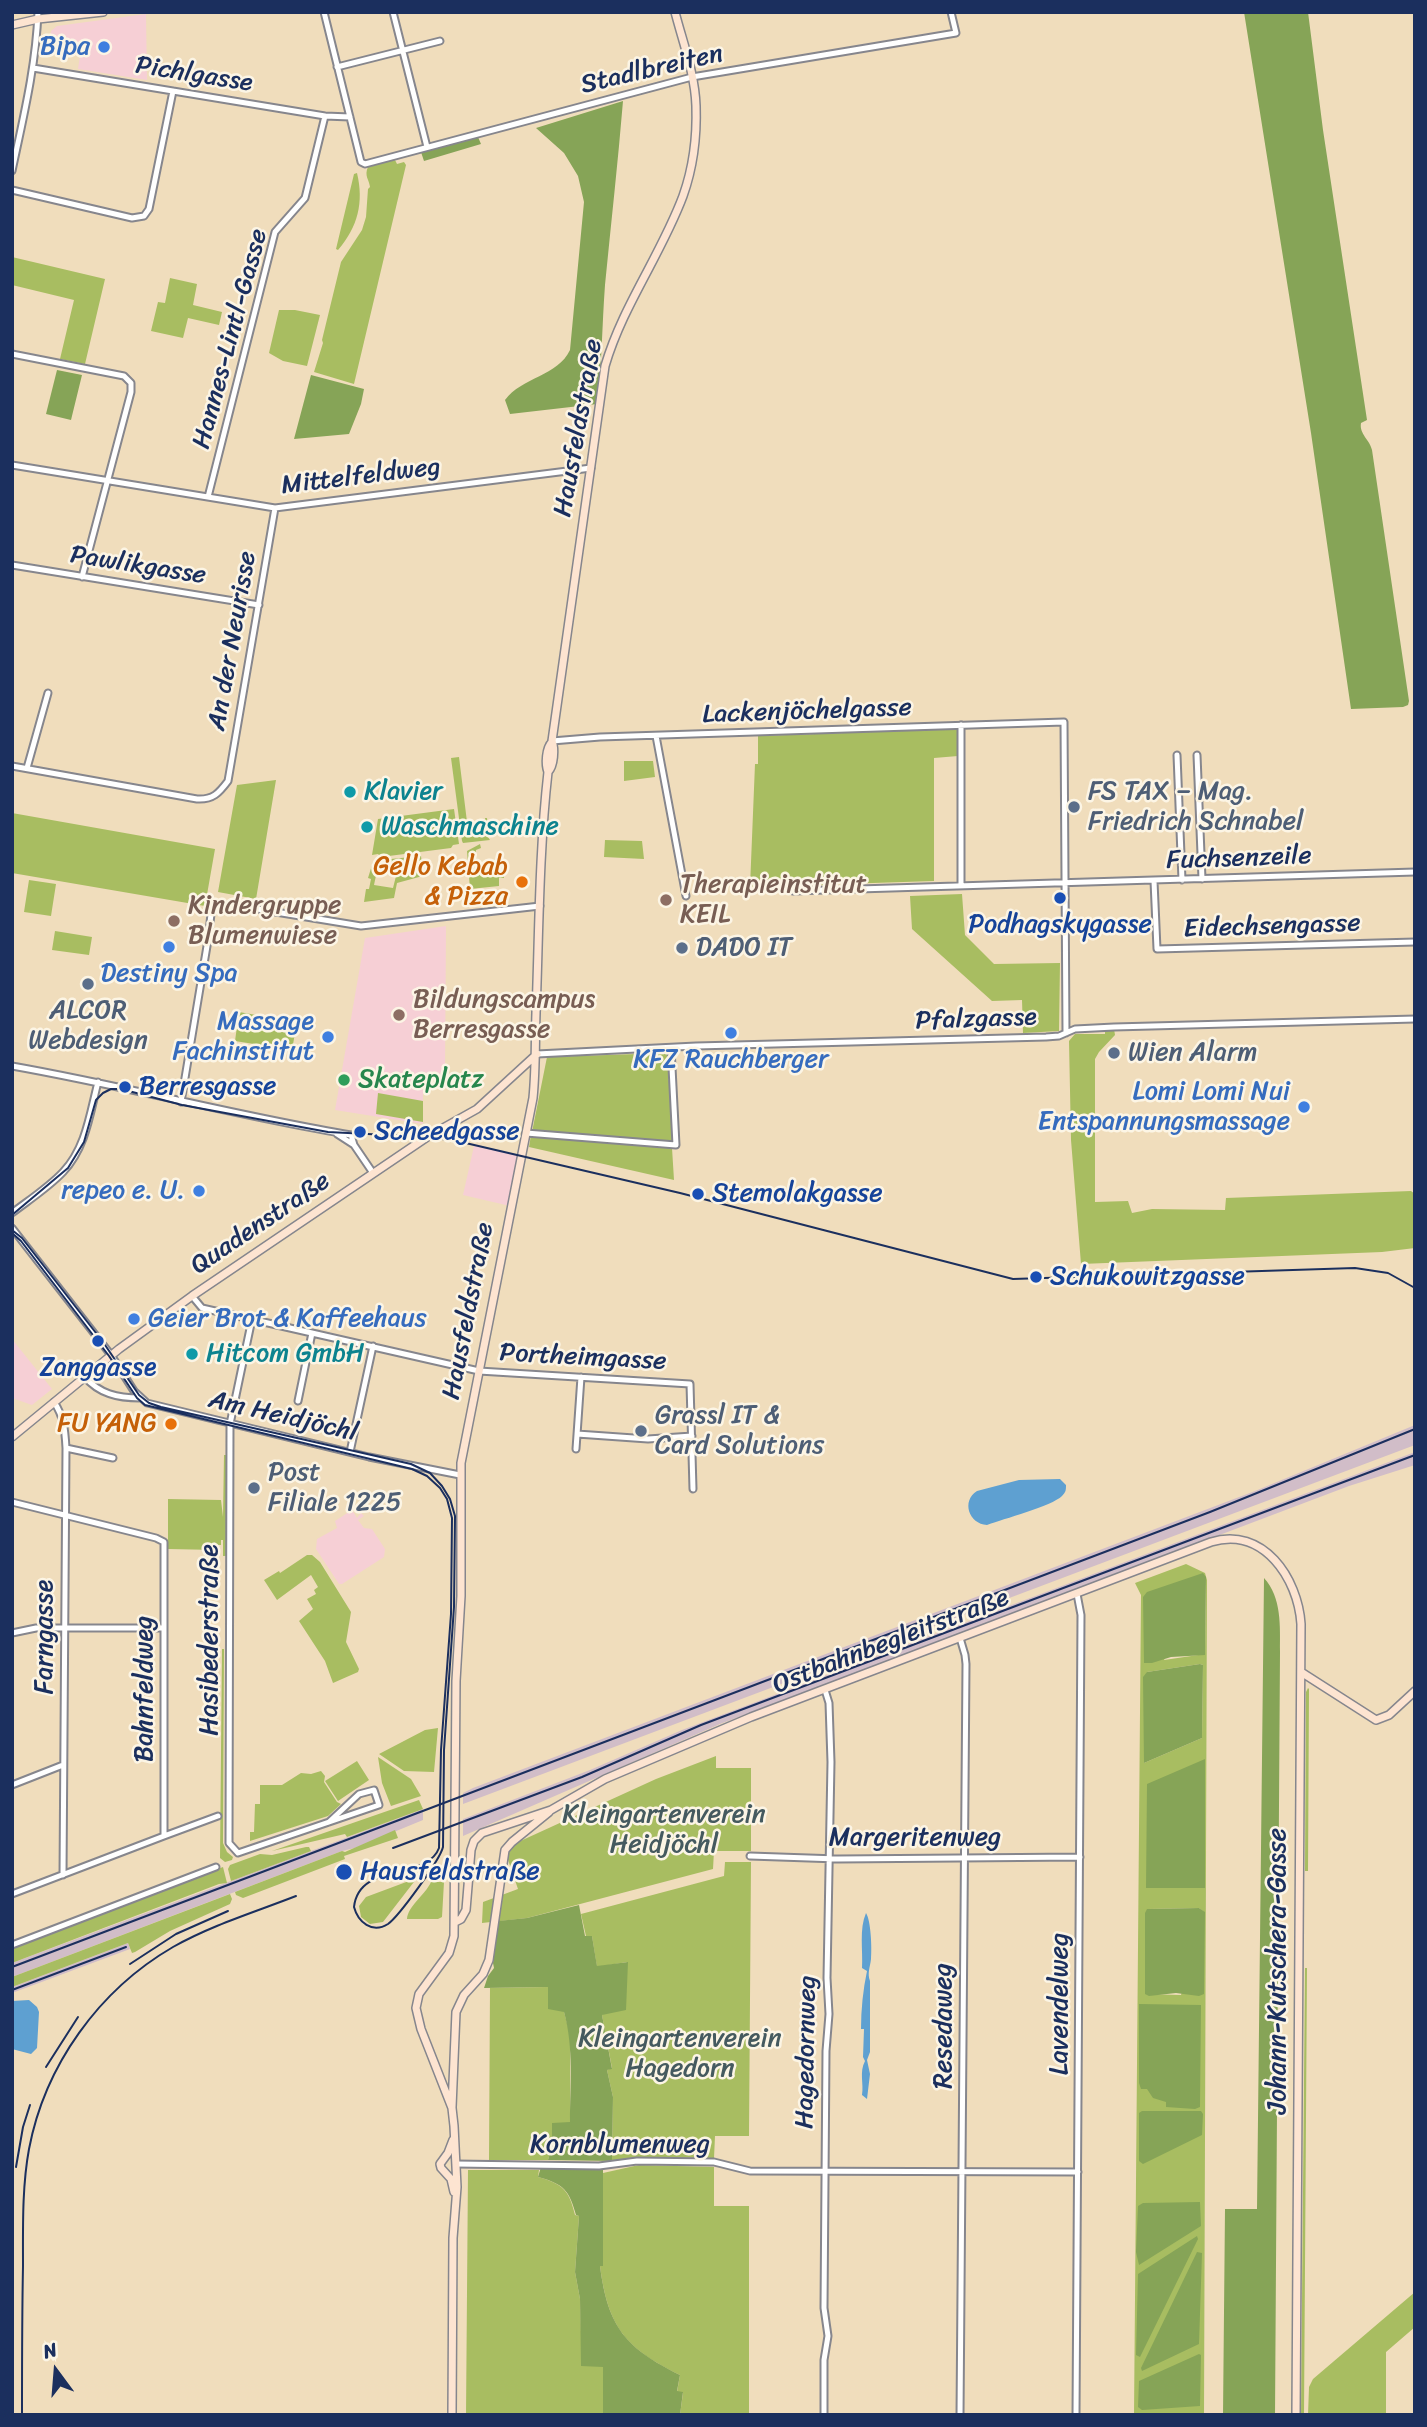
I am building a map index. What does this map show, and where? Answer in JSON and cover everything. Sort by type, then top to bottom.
[{"type":"street","points":[[12,25],[38,15],[103,12]]},
{"type":"street","points":[[324,12],[350,117]]},
{"type":"street","points":[[393,12],[428,147]]},
{"type":"street","name":"Hausfeldstraße","points":[[452,2415],[457,2187],[453,2166],[452,2108],[421,2029],[416,2001],[449,1952],[455,1923],[456,1681],[461,1585],[460,1475],[526,1133],[537,1054],[540,905],[548,772],[551,769],[554,745],[552,741],[605,366],[623,315],[675,215],[688,180],[696,104],[692,77],[675,12]]},
{"type":"street","name":"Stadlbreiten","points":[[350,117],[361,162],[365,164],[692,77],[956,33],[951,12]]},
{"type":"street","points":[[12,171],[33,68],[38,15]]},
{"type":"street","points":[[337,67],[440,41]]},
{"type":"street","name":"Pichlgasse","points":[[33,68],[325,116],[350,117]]},
{"type":"street","points":[[12,190],[132,218],[142,217],[149,209],[173,91]]},
{"type":"street","name":"Hannes-Lintl-Gasse","points":[[208,497],[275,232],[305,198],[325,116]]},
{"type":"street","points":[[12,354],[124,376],[130,381],[131,392],[82,577]]},
{"type":"street","name":"Mittelfeldweg","points":[[12,465],[275,508],[591,468]]},
{"type":"street","name":"An der Neurisse","points":[[27,768],[197,799],[208,799],[219,793],[228,781],[275,508]]},
{"type":"street","name":"Pawlikgasse","points":[[12,565],[259,605]]},
{"type":"street","points":[[12,766],[27,768],[48,693]]},
{"type":"street","name":"Lackenjöchelgasse","points":[[552,741],[1064,722],[1065,884]]},
{"type":"street","points":[[961,725],[961,886]]},
{"type":"street","points":[[656,736],[685,897]]},
{"type":"street","points":[[1177,755],[1182,880]]},
{"type":"street","points":[[1197,755],[1202,879]]},
{"type":"street","name":"Fuchsenzeile","points":[[1065,884],[1415,872]]},
{"type":"street","name":"Eidechsengasse","points":[[1154,881],[1157,949],[1415,942]]},
{"type":"street","points":[[793,891],[1065,884],[1066,1033]]},
{"type":"street","points":[[181,1102],[210,917],[216,906],[233,905],[360,926],[540,905]]},
{"type":"street","name":"Pfalzgasse","points":[[537,1054],[1046,1037],[1075,1029],[1114,1027],[1415,1019]]},
{"type":"street","points":[[526,1133],[676,1145],[671,1048]]},
{"type":"street","name":"Quadenstraße","points":[[13,1434],[111,1355],[192,1296],[446,1125],[477,1109],[537,1054]]},
{"type":"street","points":[[12,1066],[351,1135],[354,1145],[373,1173]]},
{"type":"street","points":[[12,1213],[58,1177],[76,1155],[85,1135],[99,1082]]},
{"type":"street","points":[[12,1228],[111,1355],[140,1398]]},
{"type":"street","name":"Portheimgasse","points":[[192,1296],[202,1308],[479,1371],[690,1384],[692,1436]]},
{"type":"street","name":"Hasibederstraße","points":[[253,1319],[230,1424],[229,1843],[238,1853],[329,1822]]},
{"type":"street","points":[[298,1401],[312,1333]]},
{"type":"street","points":[[350,1452],[373,1346]]},
{"type":"street","name":"Am Heidjöchl","points":[[84,1376],[99,1392],[140,1398],[152,1406],[460,1475]]},
{"type":"street","points":[[576,1449],[580,1377]]},
{"type":"street","name":"Farngasse","points":[[54,1402],[62,1413],[66,1448],[62,1875]]},
{"type":"street","points":[[577,1434],[648,1439],[692,1436],[693,1489]]},
{"type":"street","points":[[66,1448],[113,1458]]},
{"type":"street","points":[[12,1502],[65,1515]]},
{"type":"street","name":"Bahnfeldweg","points":[[65,1515],[154,1537],[164,1542],[164,1836]]},
{"type":"street","name":"Ostbahnbegleitstraße","points":[[452,2108],[456,2012],[464,1995],[483,1974],[489,1960],[505,1850],[551,1810],[605,1779],[656,1756],[1219,1539],[1254,1545]]},
{"type":"street","name":"Johann-Kutschera-Gasse","points":[[1254,1545],[1270,1555],[1286,1573],[1300,1606],[1296,2415]]},
{"type":"street","name":"Lavendelweg","points":[[1076,1594],[1081,1615],[1076,2415]]},
{"type":"street","points":[[12,1633],[36,1628],[64,1627],[164,1628]]},
{"type":"street","name":"Resedaweg","points":[[960,1639],[965,1655],[961,2415]]},
{"type":"street","points":[[1301,1672],[1376,1720],[1389,1715],[1415,1691]]},
{"type":"street","name":"Hagedornweg","points":[[824,2415],[824,2360],[828,2336],[824,2315],[831,1761],[829,1703],[825,1690]]},
{"type":"street","points":[[12,1785],[63,1765]]},
{"type":"street","points":[[374,1790],[379,1805],[329,1822],[359,1794],[374,1790]]},
{"type":"street","name":"Ostbahnbegleitstraße","points":[[455,1923],[461,1919],[467,1907],[471,1850],[477,1837],[500,1826],[551,1810]]},
{"type":"street","points":[[12,1894],[218,1816]]},
{"type":"street","name":"Margeritenweg","points":[[750,1856],[1080,1857]]},
{"type":"street","points":[[12,1945],[216,1867]]},
{"type":"street","name":"Hausfeldstraße","points":[[453,2166],[440,2166],[440,2161],[446,2156],[454,2136]]},
{"type":"street","points":[[446,2156],[453,2166]]},
{"type":"street","name":"Kornblumenweg","points":[[453,2166],[599,2166],[637,2161],[714,2162],[750,2171],[1078,2172]]},
{"type":"shaded area","points":[[146,14],[147,80],[78,69],[81,49],[48,48],[51,31],[57,26]]},
{"type":"shaded area","name":"Bildungscampus Berresgasse","points":[[446,926],[445,1075],[423,1075],[423,1124],[335,1110],[365,938]]},
{"type":"shaded area","points":[[474,1146],[520,1155],[510,1206],[463,1195]]},
{"type":"shaded area","points":[[12,1339],[52,1389],[32,1405],[12,1398]]},
{"type":"shaded area","points":[[1415,1425],[1415,1445],[463,1804],[463,1793],[473,1788],[1255,1491]]},
{"type":"shaded area","points":[[1415,1452],[1415,1465],[1349,1486],[720,1724],[463,1836],[463,1819],[590,1770],[682,1730]]},
{"type":"shaded area","points":[[352,1510],[357,1518],[361,1513],[364,1516],[358,1520],[364,1528],[372,1529],[385,1549],[384,1557],[339,1584],[316,1549],[317,1539],[337,1528],[335,1521]]},
{"type":"shaded area","points":[[423,1809],[423,1820],[355,1848],[12,1977],[12,1963]]},
{"type":"shaded area","points":[[128,1943],[130,1949],[12,1993],[12,1987]]},
{"type":"green space","points":[[1244,12],[1308,12],[1367,420],[1361,423],[1361,427],[1372,450],[1409,701],[1408,705],[1403,707],[1351,709],[1311,433]]},
{"type":"green space","points":[[623,101],[605,285],[597,404],[510,414],[505,400],[512,392],[557,366],[570,350],[584,202],[578,176],[564,153],[536,128]]},
{"type":"green space","points":[[478,137],[481,144],[424,161],[421,152]]},
{"type":"green space","points":[[395,160],[397,164],[404,162],[406,165],[354,384],[314,372],[341,262],[362,230],[366,217],[370,187],[368,167]]},
{"type":"green space","points":[[357,173],[360,194],[358,214],[338,250],[336,249],[354,174]]},
{"type":"green space","points":[[12,257],[105,279],[85,364],[60,359],[74,300],[12,285]]},
{"type":"green space","points":[[170,278],[197,284],[193,305],[222,312],[219,325],[188,318],[183,338],[151,331],[158,302],[165,303]]},
{"type":"green space","points":[[279,310],[320,315],[307,366],[283,361],[269,353]]},
{"type":"green space","points":[[57,370],[82,375],[71,420],[46,414]]},
{"type":"green space","points":[[311,375],[364,389],[349,434],[294,439]]},
{"type":"green space","points":[[957,729],[958,756],[934,758],[934,881],[750,887],[758,736]]},
{"type":"green space","points":[[459,757],[468,830],[486,829],[487,818],[490,840],[462,841],[451,758]]},
{"type":"green space","points":[[624,761],[653,761],[655,777],[624,781]]},
{"type":"green space","points":[[276,780],[256,899],[218,892],[237,785]]},
{"type":"green space","points":[[454,809],[459,844],[451,848],[381,857],[378,854],[372,855],[378,819]]},
{"type":"green space","points":[[12,813],[215,849],[205,906],[12,873]]},
{"type":"green space","points":[[605,840],[642,841],[644,859],[604,857]]},
{"type":"green space","points":[[480,844],[481,848],[471,854],[470,865],[473,865],[474,871],[504,873],[504,878],[499,878],[499,886],[470,889],[467,851]]},
{"type":"green space","points":[[421,856],[423,874],[397,883],[394,898],[364,902],[373,862],[385,860],[384,865],[378,866],[374,885],[393,888],[396,876],[417,872],[416,861],[392,864],[391,859]]},
{"type":"green space","points":[[29,880],[56,884],[51,916],[24,912]]},
{"type":"green space","points":[[962,894],[965,935],[994,964],[1060,963],[1059,1031],[1023,1033],[1022,1000],[992,1001],[912,929],[910,896]]},
{"type":"green space","points":[[55,931],[92,937],[89,955],[52,950]]},
{"type":"green space","points":[[239,1012],[297,1022],[292,1050],[235,1041]]},
{"type":"green space","points":[[1114,1029],[1115,1035],[1095,1059],[1095,1202],[1128,1201],[1132,1213],[1152,1209],[1225,1210],[1226,1198],[1411,1191],[1415,1194],[1415,1248],[1382,1252],[1081,1264],[1071,1140],[1069,1041],[1075,1034],[1105,1034],[1105,1030]]},
{"type":"green space","points":[[667,1053],[673,1141],[532,1132],[547,1057]]},
{"type":"green space","points":[[378,1093],[423,1101],[423,1122],[376,1114]]},
{"type":"green space","points":[[531,1135],[672,1148],[674,1180],[529,1147]]},
{"type":"green space","points":[[224,1455],[226,1556],[223,1556],[223,1540],[221,1545],[217,1545],[217,1550],[168,1549],[168,1499],[221,1500],[223,1517]]},
{"type":"green space","points":[[307,1555],[312,1555],[320,1562],[351,1612],[346,1642],[359,1669],[358,1672],[333,1683],[325,1661],[299,1621],[313,1609],[307,1599],[316,1594],[314,1590],[318,1587],[311,1575],[277,1600],[264,1580]]},
{"type":"green space","points":[[1186,1564],[1205,1573],[1207,1580],[1204,2415],[1134,2415],[1141,1595],[1135,1583]],"holes":[[[1206,1577],[1205,1654],[1164,1660]],[[1203,1665],[1202,1738],[1144,1763],[1147,1672]],[[1199,1908],[1204,1912],[1181,1995],[1146,1994],[1148,1909]]]},
{"type":"green space","points":[[1203,1573],[1206,1577],[1205,1655],[1171,1657],[1144,1663],[1143,1597],[1147,1592]]},
{"type":"green space","points":[[1264,1578],[1277,1603],[1280,1632],[1275,2415],[1223,2415],[1225,2209],[1257,2209]]},
{"type":"green space","points":[[222,1649],[223,1843],[233,1857],[225,1862],[220,1858]]},
{"type":"green space","points":[[1203,1665],[1202,1738],[1144,1763],[1143,1677],[1147,1672]]},
{"type":"green space","points":[[1308,1688],[1308,1871],[1305,1871],[1306,1692]]},
{"type":"green space","points":[[438,1728],[434,1772],[404,1771],[379,1754],[425,1730]]},
{"type":"green space","name":"Kleingartenverein Heidjöchl","points":[[716,1756],[716,1768],[751,1768],[751,1851],[714,1851],[713,1869],[527,1918],[482,1923],[483,1902],[518,1889],[506,1854],[516,1843],[656,1779]]},
{"type":"green space","points":[[378,1757],[411,1779],[421,1796],[391,1806],[382,1783]]},
{"type":"green space","points":[[1205,1759],[1205,1888],[1146,1888],[1147,1784]]},
{"type":"green space","points":[[357,1761],[369,1780],[338,1801],[325,1781]]},
{"type":"green space","points":[[321,1771],[325,1776],[324,1782],[341,1804],[328,1816],[250,1841],[250,1832],[254,1832],[255,1804],[260,1804],[260,1785],[282,1785],[301,1773]]},
{"type":"green space","points":[[419,1800],[423,1809],[347,1837],[345,1834],[272,1851]]},
{"type":"green space","points":[[395,1830],[398,1838],[344,1856],[345,1859],[243,1898],[236,1895],[235,1892],[345,1852]]},
{"type":"green space","points":[[306,1847],[311,1851],[231,1881],[228,1869],[230,1865],[260,1854],[272,1855]]},
{"type":"green space","name":"Kleingartenverein Hagedorn","points":[[725,1862],[751,1862],[749,2136],[715,2136],[714,2158],[638,2157],[612,2161],[613,2097],[607,2070],[612,2068],[602,2015],[627,1962],[597,1967],[592,1936],[586,1936],[581,1914],[724,1876]]},
{"type":"green space","points":[[223,1867],[227,1883],[12,1963],[12,1949]]},
{"type":"green space","points":[[417,1878],[383,1922],[370,1924],[361,1917],[359,1906],[366,1897]]},
{"type":"green space","points":[[431,1882],[444,1882],[442,1917],[407,1919],[410,1910]]},
{"type":"green space","points":[[230,1894],[230,1904],[170,1931],[135,1952],[132,1953],[128,1943],[12,1987],[12,1977]]},
{"type":"green space","points":[[579,1905],[585,1936],[592,1936],[597,1966],[628,1962],[626,2010],[602,2015],[612,2069],[607,2070],[613,2097],[612,2161],[548,2160],[552,2146],[552,2123],[570,2122],[571,2067],[564,2012],[548,2009],[548,1987],[484,1988],[494,1968],[498,1921],[527,1918]]},
{"type":"green space","points":[[1199,1908],[1205,1912],[1204,1994],[1145,1994],[1147,1909]]},
{"type":"green space","points":[[1305,1968],[1304,2415],[1301,2415]]},
{"type":"green space","points":[[548,1987],[564,2012],[570,2034],[570,2123],[552,2123],[552,2146],[548,2160],[489,2160],[490,1988]]},
{"type":"green space","points":[[1139,2004],[1201,2005],[1200,2107],[1166,2107],[1166,2102],[1153,2098],[1147,2089],[1141,2089]]},
{"type":"green space","points":[[1201,2111],[1202,2135],[1143,2164],[1139,2161],[1139,2113]]},
{"type":"green space","points":[[639,2165],[714,2167],[714,2206],[749,2206],[749,2415],[680,2415],[683,2393],[677,2392],[680,2375],[633,2345],[614,2320],[603,2287],[600,2266],[603,2265],[603,2173]]},
{"type":"green space","points":[[541,2167],[603,2168],[603,2266],[600,2266],[608,2305],[623,2334],[633,2345],[680,2375],[677,2391],[683,2392],[680,2415],[603,2415],[603,2367],[581,2366],[580,2299],[575,2272],[579,2216],[576,2215],[564,2189],[554,2182],[538,2177]]},
{"type":"green space","points":[[468,2170],[539,2170],[538,2177],[553,2182],[567,2194],[575,2215],[579,2216],[575,2272],[580,2299],[582,2366],[603,2366],[603,2415],[466,2415]]},
{"type":"green space","points":[[1200,2202],[1201,2226],[1139,2265],[1136,2252],[1138,2206],[1143,2203]]},
{"type":"green space","points":[[1197,2236],[1198,2239],[1140,2357],[1136,2355],[1138,2274]]},
{"type":"green space","points":[[1197,2252],[1202,2253],[1199,2344],[1142,2371],[1141,2368]]},
{"type":"green space","points":[[1415,2292],[1415,2327],[1386,2352],[1386,2415],[1308,2415],[1309,2387],[1313,2379]]},
{"type":"green space","points":[[1199,2354],[1200,2406],[1142,2410],[1138,2407],[1139,2381]]},
{"type":"water","points":[[1060,1479],[1066,1485],[1062,1496],[1038,1508],[987,1525],[976,1521],[969,1511],[969,1500],[977,1491],[1019,1480]]},
{"type":"water","points":[[866,1913],[871,1948],[870,2052],[867,2060],[870,2074],[867,2099],[862,2095],[862,2069],[865,2061],[864,2029],[861,2029],[867,1971],[862,1968],[862,1933]]},
{"type":"water","points":[[29,2000],[39,2012],[37,2048],[31,2054],[12,2049],[12,2001]]},
{"type":"tram line","points":[[12,1215],[68,1168],[84,1142],[96,1100],[111,1089],[121,1089],[182,1105],[328,1132],[457,1141],[680,1193],[1013,1279],[1355,1268],[1388,1273],[1415,1288]]},
{"type":"tram line","points":[[12,1230],[22,1238],[103,1342],[139,1395],[149,1403],[411,1464],[430,1473],[450,1499],[455,1516],[454,1607],[444,1750],[443,1847],[418,1887],[388,1924],[376,1928],[362,1922],[354,1907],[359,1893],[368,1883],[380,1877],[421,1865],[432,1858],[439,1848],[441,1750],[451,1614],[452,1518],[447,1499],[427,1476],[412,1469],[145,1405],[137,1398],[109,1356],[21,1241],[12,1233]]},
{"type":"railway","points":[[12,1967],[1210,1512],[1415,1429]]},
{"type":"railway","points":[[393,1848],[582,1777],[701,1725],[1415,1455]]},
{"type":"railway","points":[[22,2415],[23,2222],[27,2163],[37,2118],[62,2060],[99,2008],[146,1965],[203,1932],[296,1896]]},
{"type":"railway","points":[[130,1964],[176,1934],[228,1911]]},
{"type":"railway","points":[[12,1990],[126,1947]]},
{"type":"railway","points":[[46,2067],[78,2017]]},
{"type":"railway","points":[[16,2167],[30,2105]]},
{"type":"place","name":"Bipa","points":[[104,47]]},
{"type":"place","name":"Klavier","points":[[350,792]]},
{"type":"place","name":"FS TAX – Mag. Friedrich Schnabel","points":[[1074,807]]},
{"type":"place","name":"Waschmaschine","points":[[367,827]]},
{"type":"place","name":"Gello Kebab & Pizza","points":[[522,882]]},
{"type":"place","name":"Podhagskygasse","points":[[1060,898]]},
{"type":"place","name":"Therapieinstitut KEIL","points":[[666,900]]},
{"type":"place","name":"Kindergruppe Blumenwiese","points":[[174,921]]},
{"type":"place","name":"Destiny Spa","points":[[169,947]]},
{"type":"place","name":"DADO IT","points":[[682,948]]},
{"type":"place","name":"ALCOR Webdesign","points":[[88,984]]},
{"type":"place","name":"Bildungscampus Berresgasse","points":[[399,1015]]},
{"type":"place","name":"KFZ Rauchberger","points":[[731,1033]]},
{"type":"place","name":"Massage Fachinstitut","points":[[328,1037]]},
{"type":"place","name":"Wien Alarm","points":[[1114,1053]]},
{"type":"place","name":"Skateplatz","points":[[344,1080]]},
{"type":"place","name":"Berresgasse","points":[[125,1087]]},
{"type":"place","name":"Lomi Lomi Nui Entspannungsmassage","points":[[1304,1107]]},
{"type":"place","name":"Scheedgasse","points":[[360,1132]]},
{"type":"place","name":"repeo e. U.","points":[[199,1191]]},
{"type":"place","name":"Stemolakgasse","points":[[698,1194]]},
{"type":"place","name":"Schukowitzgasse","points":[[1036,1277]]},
{"type":"place","name":"Geier Brot & Kaffeehaus","points":[[134,1319]]},
{"type":"place","name":"Zanggasse","points":[[98,1341]]},
{"type":"place","name":"Hitcom GmbH","points":[[192,1354]]},
{"type":"place","name":"FU YANG","points":[[171,1424]]},
{"type":"place","name":"Grassl IT & Card Solutions","points":[[641,1431]]},
{"type":"place","name":"Post Filiale 1225","points":[[254,1488]]},
{"type":"place","name":"Hausfeldstraße","points":[[344,1872]]}]
